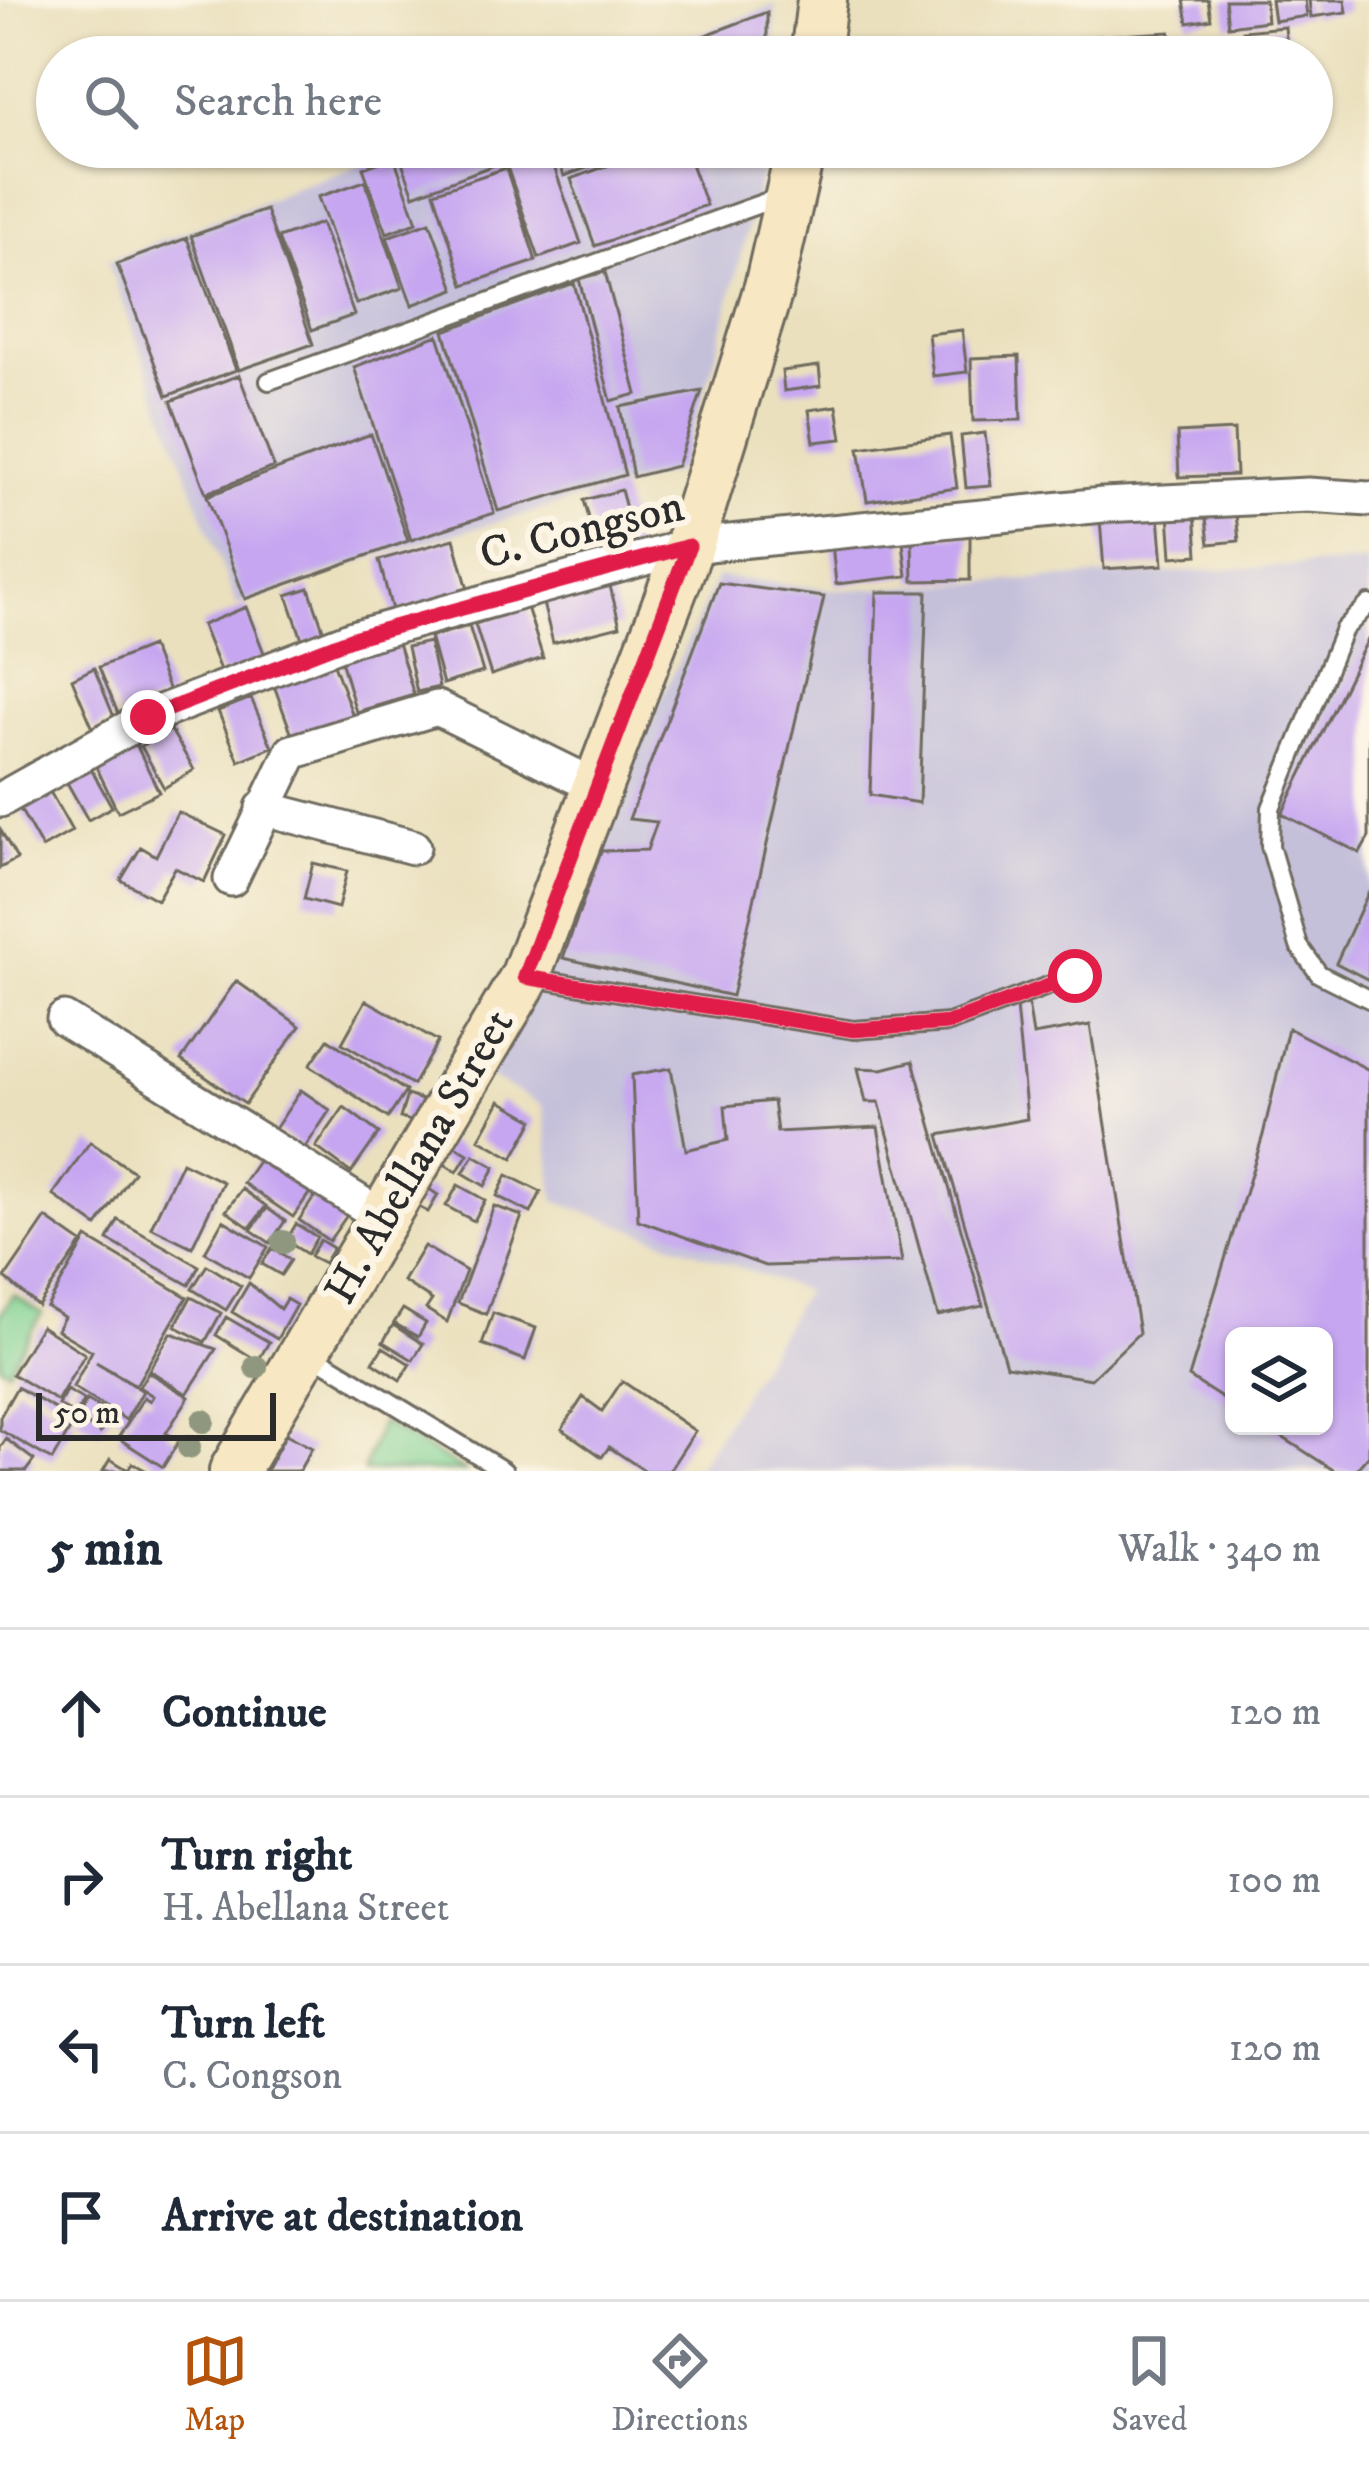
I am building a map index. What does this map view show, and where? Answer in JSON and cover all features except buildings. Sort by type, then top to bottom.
[{"type":"main road","points":[[817,36],[822,0]]},
{"type":"main road","name":"H. Abellana Street","points":[[234,1471],[525,977],[689,546],[770,287],[797,170]]},
{"type":"street","name":"C. Congson","points":[[0,800],[148,717],[353,638],[689,546],[1103,505],[1308,495],[1369,500]]},
{"type":"street","points":[[230,880],[292,752],[437,708],[597,787]]},
{"type":"street","points":[[262,808],[413,847]]},
{"type":"street","points":[[64,1019],[386,1219]]},
{"type":"lane","points":[[269,381],[797,170]]},
{"type":"lane","points":[[1369,604],[1344,629],[1271,808],[1270,846],[1299,946],[1319,974],[1369,999]]},
{"type":"lane","points":[[525,977],[854,1030],[949,1023],[1075,976]]},
{"type":"lane","points":[[306,1351],[504,1471]]},
{"type":"shaded area","points":[[776,4],[774,36],[693,36]]},
{"type":"shaded area","points":[[349,168],[763,168],[715,359],[679,471],[379,555],[237,606],[107,261]]},
{"type":"shaded area","points":[[1369,562],[1369,1471],[696,1471],[805,1291],[555,1201],[543,1106],[489,1077],[717,577],[837,590]]},
{"type":"green space","points":[[13,1295],[42,1313],[8,1370],[0,1365],[0,1315]]},
{"type":"green space","points":[[381,1422],[465,1471],[363,1471]]},
{"type":"route","points":[[148,717],[353,638],[689,546],[525,977],[854,1030],[949,1023],[1075,976]]}]
